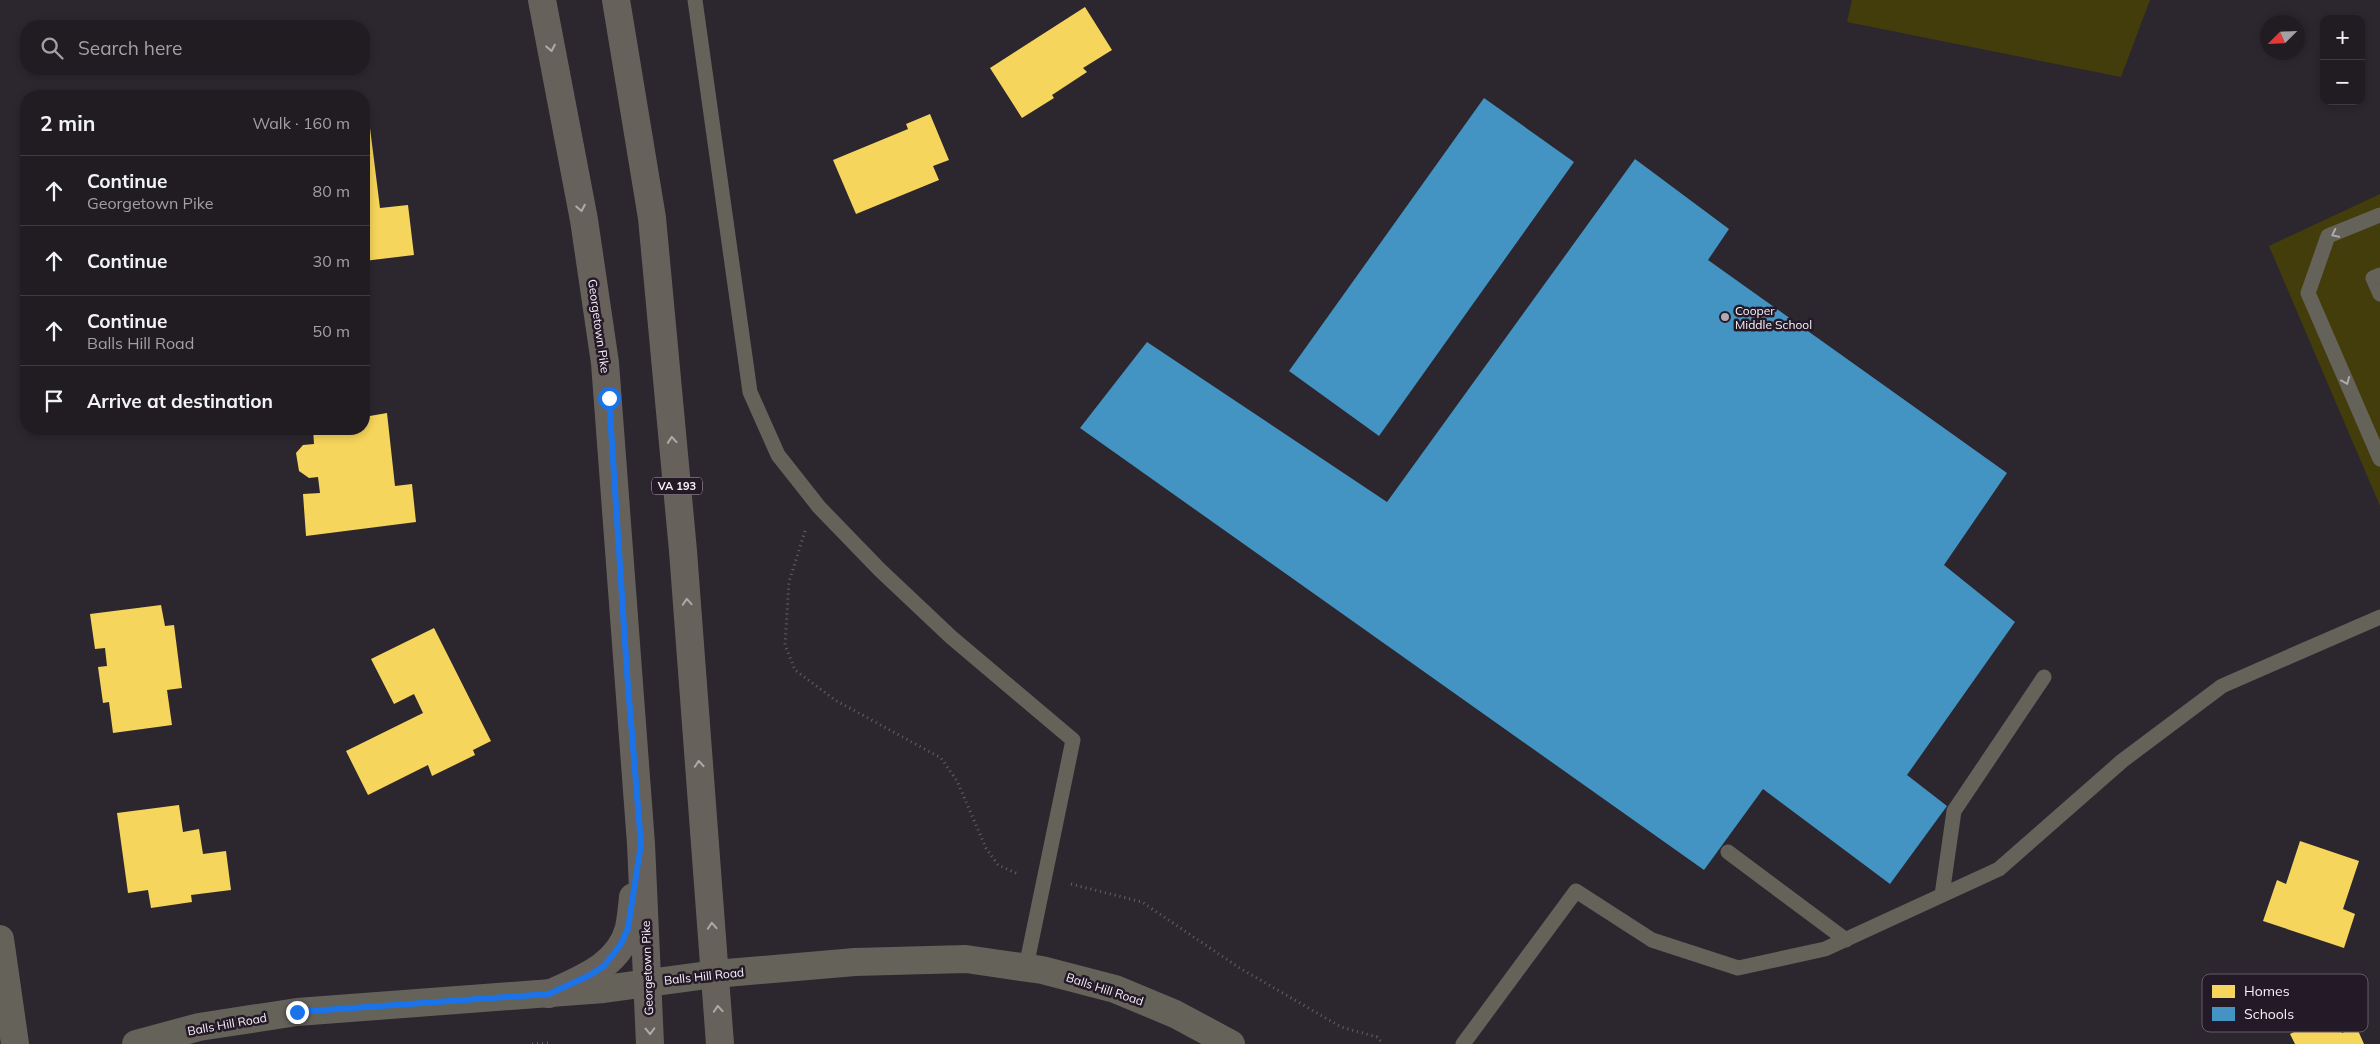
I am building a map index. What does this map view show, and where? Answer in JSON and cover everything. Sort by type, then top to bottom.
[{"type":"main road","name":"Georgetown Pike","points":[[542,0],[584,220],[605,363],[641,844],[650,1044]]},
{"type":"main road","name":"VA 193","points":[[616,0],[653,228],[684,561],[720,1044]]},
{"type":"main road","points":[[549,994],[590,975],[604,966],[621,944],[628,928],[641,844]]},
{"type":"street","points":[[0,939],[15,1044]]},
{"type":"street","name":"Balls Hill Road","points":[[136,1044],[199,1027],[297,1012],[549,994],[715,974],[900,960],[966,959],[1026,967],[1115,989],[1175,1014],[1231,1044]]},
{"type":"lane","points":[[695,0],[750,392],[778,455],[820,507],[880,570],[951,637],[1073,740],[1026,967]]},
{"type":"lane","points":[[2380,215],[2328,236],[2308,293],[2380,459]]},
{"type":"lane","points":[[2380,274],[2373,278],[2380,294]]},
{"type":"lane","points":[[1463,1044],[1576,890],[1652,940],[1738,968],[1825,950],[1999,869],[2122,761],[2222,686],[2380,617]]},
{"type":"lane","points":[[1942,895],[1954,811],[2044,677]]},
{"type":"lane","points":[[1728,852],[1846,940]]},
{"type":"path","points":[[820,507],[803,536],[789,582],[785,646],[795,670],[835,700],[941,758],[957,781],[986,848],[998,865],[1016,874],[1142,902],[1238,967],[1341,1028],[1377,1037],[1383,1044]]},
{"type":"path","points":[[532,1044],[550,1043]]},
{"type":"shaded area","points":[[1852,0],[2150,0],[2121,77],[1847,22]]},
{"type":"shaded area","points":[[2380,194],[2380,506],[2269,246]]},
{"type":"building: Homes","points":[[1085,7],[1112,50],[1083,68],[1087,72],[1052,95],[1054,98],[1022,118],[990,68]]},
{"type":"building: Homes","points":[[930,114],[949,160],[933,166],[939,180],[856,214],[833,160],[908,129],[906,124]]},
{"type":"building: Homes","points":[[370,128],[380,208],[408,205],[414,255],[370,260]]},
{"type":"building: Homes","points":[[387,413],[395,486],[412,484],[416,522],[306,536],[303,494],[320,493],[318,477],[309,478],[299,471],[296,453],[303,445],[314,444],[313,435],[370,435],[370,416]]},
{"type":"building: Homes","points":[[161,605],[165,626],[174,625],[182,688],[167,690],[172,725],[113,733],[109,702],[103,703],[98,667],[107,666],[105,648],[95,649],[90,614]]},
{"type":"building: Homes","points":[[434,628],[491,741],[473,750],[475,755],[432,776],[428,765],[368,795],[346,751],[423,713],[414,694],[394,704],[371,659]]},
{"type":"building: Homes","points":[[179,805],[183,832],[199,829],[203,854],[226,851],[231,890],[191,895],[192,902],[151,908],[148,890],[128,893],[117,813]]},
{"type":"building: Homes","points":[[2300,841],[2359,861],[2343,909],[2355,914],[2344,948],[2263,921],[2277,880],[2286,884]]},
{"type":"building: Homes","points":[[2294,1032],[2359,1032],[2364,1044],[2295,1044],[2290,1034]]},
{"type":"building: Schools","points":[[1484,98],[1574,162],[1379,436],[1289,371]]},
{"type":"building: Schools","points":[[1635,159],[1729,229],[1708,260],[2007,473],[1944,565],[2015,622],[1907,775],[1947,806],[1890,884],[1763,789],[1704,870],[1080,428],[1147,342],[1387,502]]},
{"type":"place","name":"Cooper Middle School","points":[[1725,317]]},
{"type":"route","points":[[297,1012],[549,994],[590,975],[604,966],[614,956],[621,944],[628,928],[641,844],[627,673],[609,398]]}]
